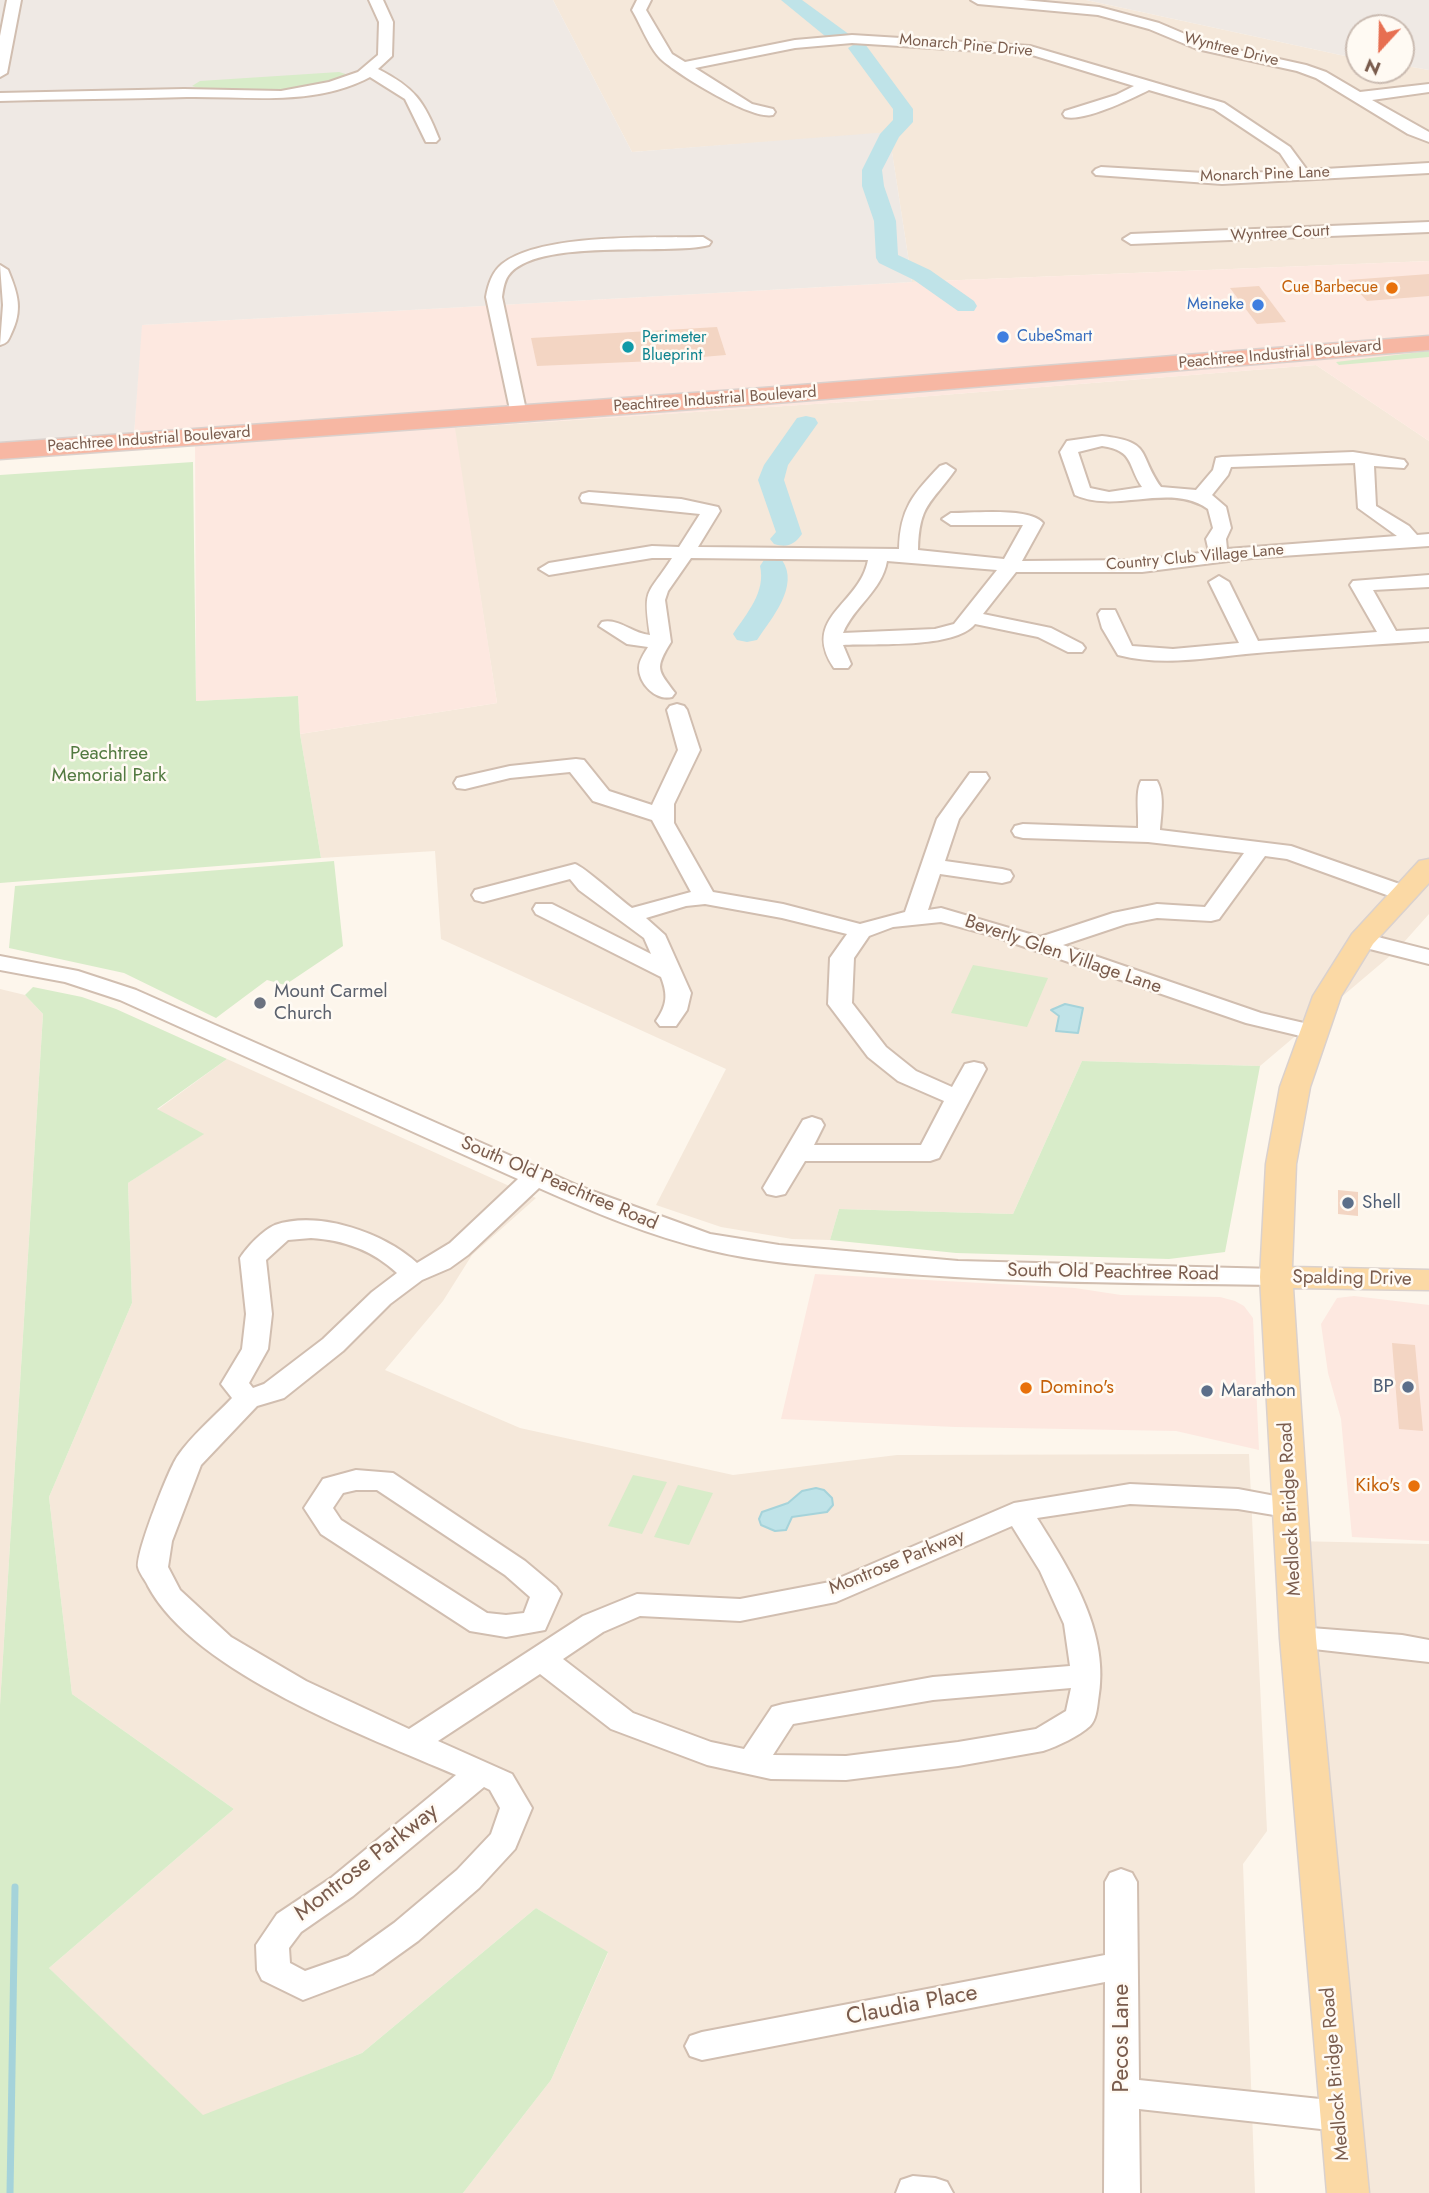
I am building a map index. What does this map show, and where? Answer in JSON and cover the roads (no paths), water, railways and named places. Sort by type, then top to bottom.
[{"type":"highway","name":"Peachtree Industrial Boulevard","points":[[4,452],[519,415],[1429,343]]},
{"type":"highway","name":"Peachtree Industrial Boulevard","points":[[4,452],[193,449],[673,422],[1429,359]]},
{"type":"main road","name":"Medlock Bridge Road","points":[[1348,2193],[1298,1638],[1276,1277],[1281,1164],[1289,1109],[1327,996],[1362,940],[1429,867]]},
{"type":"main road","name":"Spalding Drive","points":[[1276,1277],[1429,1280]]},
{"type":"street","points":[[0,73],[14,0]]},
{"type":"street","points":[[0,97],[184,93],[281,95],[332,86],[370,71],[385,56],[386,22],[376,0]]},
{"type":"street","points":[[644,0],[639,10],[659,47],[681,67],[747,107],[768,112]]},
{"type":"street","name":"Wyntree Drive","points":[[978,0],[1065,6],[1130,18],[1202,47],[1301,68],[1321,75],[1413,131],[1429,136]]},
{"type":"street","name":"Monarch Pine Drive","points":[[681,67],[794,44],[834,40],[882,39],[1030,50],[1219,106],[1284,150],[1303,174]]},
{"type":"street","points":[[370,71],[396,84],[416,99],[431,139]]},
{"type":"street","points":[[1070,114],[1121,98],[1147,85]]},
{"type":"street","points":[[0,90],[133,86],[173,88],[184,93]]},
{"type":"street","points":[[1357,97],[1429,88]]},
{"type":"street","name":"Monarch Pine Lane","points":[[1101,172],[1201,178],[1429,168]]},
{"type":"street","name":"Wyntree Court","points":[[1131,239],[1429,227]]},
{"type":"street","points":[[519,415],[494,297],[497,279],[510,266],[568,248],[703,242]]},
{"type":"street","points":[[0,270],[13,316],[0,340]]},
{"type":"street","points":[[1156,492],[1146,478],[1136,451],[1122,442],[1080,443],[1073,445],[1069,452],[1082,491],[1093,498],[1156,492],[1201,496],[1217,507],[1222,528],[1216,539],[1219,556]]},
{"type":"street","points":[[1201,496],[1223,471],[1222,462],[1364,458],[1398,464]]},
{"type":"street","points":[[1364,458],[1367,508],[1421,540]]},
{"type":"street","points":[[908,555],[908,524],[914,505],[946,470]]},
{"type":"street","points":[[589,498],[611,502],[660,503],[711,511],[658,590],[655,600],[660,642],[651,658],[649,670],[654,684],[671,702],[689,750],[663,804],[663,823],[705,897]]},
{"type":"street","points":[[832,639],[936,635],[961,628],[1010,566],[1034,523],[1026,519],[951,519]]},
{"type":"street","name":"Country Club Village Lane","points":[[549,569],[652,552],[908,555],[1010,566],[1142,566],[1219,556],[1421,540]]},
{"type":"street","points":[[841,664],[832,639],[834,623],[868,587],[878,569],[878,555]]},
{"type":"street","points":[[1390,638],[1360,585],[1429,581]]},
{"type":"street","points":[[1219,582],[1251,647]]},
{"type":"street","points":[[1108,614],[1112,628],[1125,651],[1144,655],[1191,655],[1251,647],[1429,635]]},
{"type":"street","points":[[970,617],[1044,632],[1075,648]]},
{"type":"street","points":[[609,626],[634,640],[660,642]]},
{"type":"street","points":[[465,783],[510,772],[576,765],[601,796],[663,816]]},
{"type":"street","points":[[914,918],[948,820],[978,778]]},
{"type":"street","points":[[1148,835],[1151,809],[1149,786]]},
{"type":"street","points":[[1023,831],[1148,835],[1291,853],[1403,893]]},
{"type":"street","points":[[1038,945],[1121,918],[1157,911],[1211,914],[1259,848]]},
{"type":"street","points":[[930,866],[1002,876]]},
{"type":"street","points":[[482,895],[575,871],[587,885],[654,935],[678,993],[675,1010],[668,1021]]},
{"type":"street","points":[[631,916],[683,899],[705,897],[783,911],[861,931],[842,958],[840,1004],[877,1052],[907,1076],[958,1098]]},
{"type":"street","points":[[544,909],[672,974]]},
{"type":"street","name":"Beverly Glen Village Lane","points":[[861,931],[890,921],[941,915],[998,930],[1254,1018],[1313,1032]]},
{"type":"street","points":[[1362,940],[1429,957]]},
{"type":"street","name":"South Old Peachtree Road","points":[[0,963],[70,976],[128,995],[639,1220],[708,1241],[779,1254],[900,1266],[1023,1272],[1276,1277]]},
{"type":"street","points":[[796,1153],[930,1153],[974,1069]]},
{"type":"street","points":[[776,1188],[812,1125]]},
{"type":"street","name":"Montrose Parkway","points":[[481,1772],[352,1878],[289,1923],[272,1945],[274,1970],[303,1986],[360,1965],[406,1932],[468,1879],[504,1840],[516,1808],[501,1782],[481,1772],[412,1743],[295,1689],[220,1644],[169,1597],[153,1567],[158,1541],[189,1461],[247,1399],[274,1391],[365,1317],[381,1298],[413,1274],[437,1264],[466,1244],[504,1202],[538,1177]]},
{"type":"street","points":[[247,1399],[235,1384],[255,1349],[258,1314],[253,1258],[281,1232],[335,1231],[363,1238],[394,1256],[413,1274]]},
{"type":"street","points":[[535,1622],[546,1594],[515,1568],[383,1480],[356,1480],[333,1486],[318,1508],[331,1527],[480,1623],[506,1626],[535,1622],[569,1639]]},
{"type":"street","name":"Montrose Parkway","points":[[412,1743],[593,1623],[637,1605],[740,1610],[836,1591],[1018,1512],[1130,1494],[1238,1499],[1292,1508]]},
{"type":"street","points":[[541,1658],[622,1721],[707,1754],[771,1767],[846,1768],[958,1754],[1043,1739],[1080,1717],[1086,1676],[1079,1624],[1054,1569],[1018,1512]]},
{"type":"street","points":[[1298,1638],[1402,1646],[1429,1651]]},
{"type":"street","points":[[752,1763],[783,1715],[834,1704],[1010,1678],[1086,1676]]},
{"type":"street","name":"Pecos Lane","points":[[1121,1882],[1122,2193]]},
{"type":"street","name":"Claudia Place","points":[[702,2046],[1122,1965]]},
{"type":"street","points":[[1122,2093],[1339,2116]]},
{"type":"water","points":[[1065,1004],[1083,1008],[1078,1033],[1056,1031],[1059,1016],[1051,1010]]},
{"type":"water","points":[[816,1488],[824,1490],[832,1498],[833,1505],[827,1512],[792,1517],[786,1530],[775,1531],[761,1525],[759,1519],[762,1512],[788,1503],[802,1491]]},
{"type":"waterway","points":[[790,0],[832,32],[840,35]]},
{"type":"waterway","points":[[858,48],[903,109],[903,122],[890,134],[872,170],[873,186],[885,221],[887,258],[922,275],[966,306]]},
{"type":"waterway","points":[[783,539],[789,534],[771,480],[776,465],[806,423]]},
{"type":"waterway","points":[[747,634],[772,593],[775,575],[773,566]]},
{"type":"waterway","points":[[10,2193],[15,1887]]},
{"type":"place","name":"Cue Barbecue","points":[[1392,288]]},
{"type":"place","name":"Meineke","points":[[1258,305]]},
{"type":"place","name":"CubeSmart","points":[[1003,337]]},
{"type":"place","name":"Perimeter Blueprint","points":[[628,347]]},
{"type":"place","name":"Mount Carmel Church","points":[[260,1003]]},
{"type":"place","name":"Shell","points":[[1348,1203]]},
{"type":"place","name":"BP","points":[[1408,1387]]},
{"type":"place","name":"Domino's","points":[[1026,1388]]},
{"type":"place","name":"Marathon","points":[[1207,1391]]},
{"type":"place","name":"Kiko's","points":[[1414,1486]]},
{"type":"park label","name":"Peachtree Memorial Park","points":[[109,765]]}]
